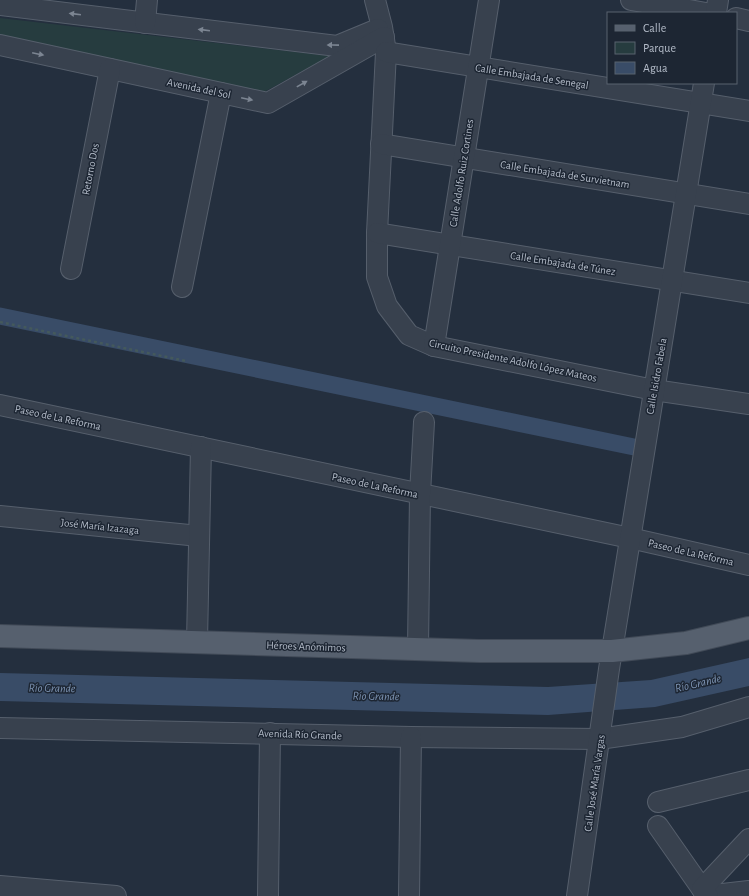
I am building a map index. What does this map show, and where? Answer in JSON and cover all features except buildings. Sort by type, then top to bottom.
[{"type":"main road","name":"Héroes Anómimos","points":[[0,636],[418,650],[610,660],[749,628]]},
{"type":"street","points":[[145,23],[147,0]]},
{"type":"street","name":"Circuito Presidente Adolfo López Mateos","points":[[375,0],[383,34]]},
{"type":"street","name":"Circuito Presidente Adolfo López Mateos","points":[[387,0],[383,34],[382,144],[377,233],[377,277],[387,306],[409,335],[434,346],[654,390],[749,404]]},
{"type":"street","name":"Calle Adolfo Ruiz Cortines","points":[[434,346],[489,0]]},
{"type":"street","points":[[631,0],[700,12]]},
{"type":"street","points":[[716,12],[718,0]]},
{"type":"street","points":[[0,5],[37,5],[145,23],[338,46],[383,34]]},
{"type":"street","points":[[737,18],[749,21]]},
{"type":"street","name":"Calle Embajada de Senegal","points":[[383,34],[478,67],[749,111]]},
{"type":"street","name":"Avenida del Sol","points":[[0,45],[268,103],[383,34]]},
{"type":"street","name":"Retorno Dos","points":[[71,269],[110,69]]},
{"type":"street","name":"Calle Isidro Fabela","points":[[610,660],[704,84]]},
{"type":"street","points":[[182,287],[220,93]]},
{"type":"street","name":"Calle Embajada de Survietnam","points":[[382,144],[749,204]]},
{"type":"street","name":"Calle Embajada de Túnez","points":[[377,233],[749,293]]},
{"type":"street","name":"Paseo de La Reforma","points":[[0,405],[630,538],[749,565]]},
{"type":"street","points":[[418,650],[420,494],[424,422]]},
{"type":"street","points":[[197,642],[201,447]]},
{"type":"street","name":"José María Izazaga","points":[[0,516],[199,536]]},
{"type":"street","name":"Calle José María Vargas","points":[[577,896],[610,660]]},
{"type":"street","name":"Avenida Río Grande","points":[[0,728],[411,737],[601,733],[682,726],[749,707]]},
{"type":"street","points":[[268,896],[270,733]]},
{"type":"street","points":[[409,896],[411,737]]},
{"type":"street","points":[[658,802],[749,780]]},
{"type":"street","points":[[658,826],[706,894]]},
{"type":"street","points":[[706,894],[749,839]]},
{"type":"street","points":[[0,886],[116,896]]},
{"type":"street","points":[[706,894],[749,891]]},
{"type":"path","points":[[0,322],[186,361]]},
{"type":"green space","points":[[0,18],[330,56],[264,92],[0,39]]},
{"type":"water","name":"Río Grande","points":[[749,658],[749,686],[655,707],[548,715],[0,701],[0,673],[548,687],[651,680]]},
{"type":"waterway","points":[[0,316],[634,447]]}]
